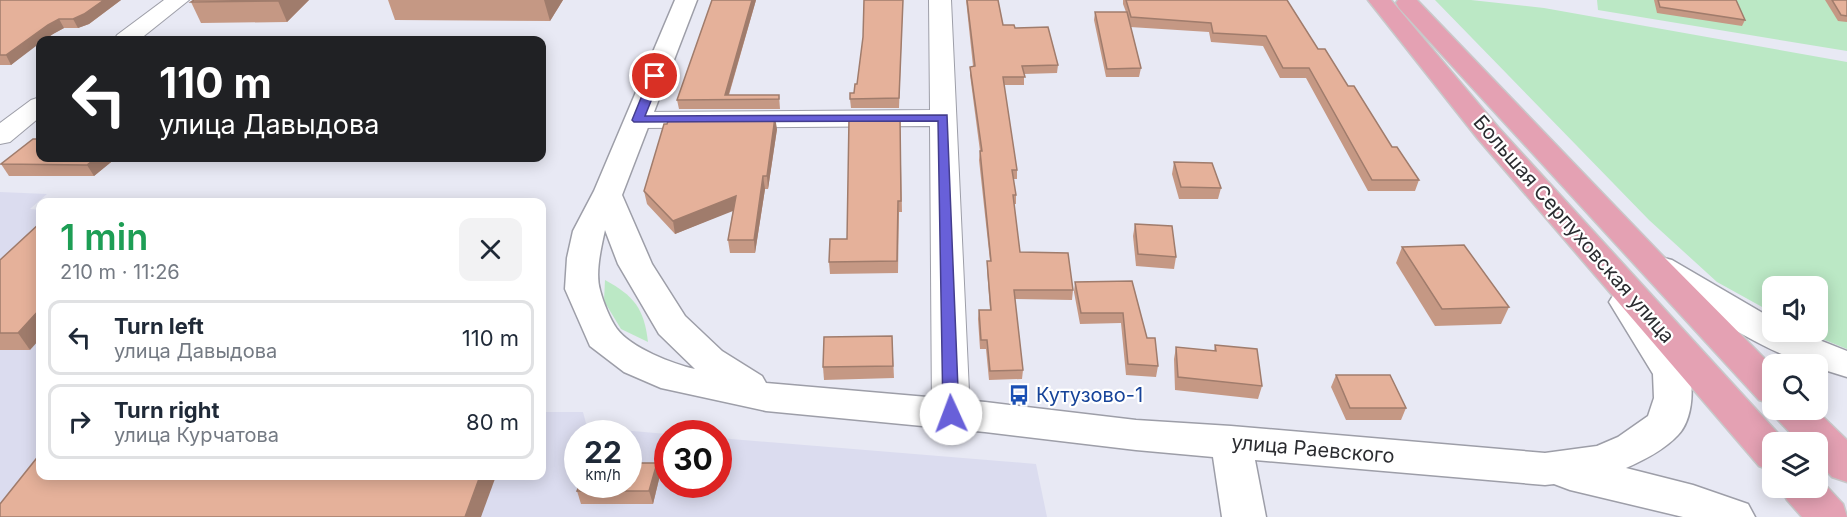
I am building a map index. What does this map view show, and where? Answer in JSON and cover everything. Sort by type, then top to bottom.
[{"type":"main road","name":"Большая Серпуховская улица","points":[[1379,0],[1488,133],[1762,442]]},
{"type":"main road","name":"Большая Серпуховская улица","points":[[1404,0],[1762,379]]},
{"type":"main road","points":[[1802,420],[1847,466]]},
{"type":"main road","points":[[1811,498],[1828,517]]},
{"type":"street","points":[[130,36],[178,0]]},
{"type":"street","name":"улица Раевского","points":[[686,0],[607,195],[589,231],[583,258],[582,289],[603,337],[637,363],[674,378],[766,397],[951,414],[1136,435],[1231,441],[1545,469],[1602,461],[1632,448],[1665,424],[1673,398],[1672,373],[1600,260]]},
{"type":"street","points":[[940,0],[951,414]]},
{"type":"street","points":[[0,136],[36,108]]},
{"type":"street","points":[[638,120],[943,118]]},
{"type":"street","points":[[607,195],[635,264],[672,325],[709,360],[766,397]]},
{"type":"street","points":[[1649,261],[1748,321],[1826,358],[1847,364]]},
{"type":"street","points":[[1231,441],[1245,517]]},
{"type":"street","points":[[1545,469],[1630,484],[1698,503],[1733,517]]},
{"type":"shaded area","points":[[0,192],[47,194],[42,198],[36,198],[36,204],[30,209],[36,210],[36,480],[546,480],[546,412],[583,412],[585,420],[564,420],[564,498],[642,498],[642,432],[654,433],[654,498],[732,498],[732,439],[1036,464],[1047,517],[0,517]]},
{"type":"green space","points":[[1435,0],[1471,0],[1544,8],[1847,62],[1847,349],[1828,341],[1828,276],[1762,276],[1762,307],[1717,282],[1649,220]]},
{"type":"green space","points":[[1597,0],[1847,0],[1847,51],[1598,10]]},
{"type":"green space","points":[[605,280],[636,304],[644,320],[648,342],[621,329],[604,301]]},
{"type":"building","points":[[0,0],[104,0],[73,19],[59,19],[6,55],[0,55]]},
{"type":"building","points":[[194,0],[280,0],[191,2]]},
{"type":"building","points":[[712,0],[752,0],[725,95],[779,95],[779,99],[677,100]]},
{"type":"building","points":[[864,0],[903,0],[899,98],[850,99],[850,93],[854,93],[855,84],[857,84],[863,37]]},
{"type":"building","points":[[967,0],[998,0],[1003,25],[1014,25],[1015,28],[1048,27],[1058,65],[1022,66],[1025,77],[1003,77],[1017,170],[1012,170],[1020,252],[1068,253],[1073,290],[1014,290],[1023,370],[990,371],[987,340],[981,340],[979,310],[991,310],[987,261],[991,261],[980,151],[982,151],[970,67],[975,66]]},
{"type":"building","points":[[1126,0],[1287,0],[1318,49],[1325,49],[1348,86],[1354,86],[1392,147],[1397,147],[1419,180],[1372,180],[1309,68],[1283,68],[1266,36],[1213,33],[1211,23],[1131,17]]},
{"type":"building","points":[[1658,0],[1736,0],[1745,20],[1660,7]]},
{"type":"building","points":[[1832,0],[1847,0],[1847,16],[1841,15]]},
{"type":"building","points":[[1095,12],[1127,12],[1141,68],[1107,69]]},
{"type":"building","points":[[775,117],[767,176],[763,176],[754,240],[728,240],[736,196],[673,221],[644,191],[664,124],[667,124],[669,118]]},
{"type":"building","points":[[900,117],[901,201],[898,201],[897,261],[829,262],[830,239],[847,239],[849,118]]},
{"type":"building","points":[[33,139],[36,139],[36,162],[91,162],[87,165],[1,164]]},
{"type":"building","points":[[1174,162],[1212,163],[1221,188],[1181,187]]},
{"type":"building","points":[[1135,224],[1172,226],[1176,257],[1138,254]]},
{"type":"building","points":[[36,227],[36,313],[18,333],[0,333],[0,260]]},
{"type":"building","points":[[1464,245],[1509,307],[1442,309],[1402,247]]},
{"type":"building","points":[[1132,281],[1147,338],[1155,338],[1158,366],[1128,364],[1123,313],[1081,313],[1075,282]]},
{"type":"building","points":[[892,336],[893,366],[823,367],[824,337]]},
{"type":"building","points":[[1215,345],[1257,349],[1262,386],[1178,377],[1176,347],[1216,351]]},
{"type":"building","points":[[1336,375],[1390,375],[1406,408],[1350,408]]},
{"type":"building","points":[[36,459],[36,480],[479,480],[465,517],[0,517],[0,504]]},
{"type":"building","points":[[642,463],[654,463],[654,474],[649,491],[642,491]]},
{"type":"place","name":"Кутузово-1","points":[[1019,395]]},
{"type":"route","points":[[655,76],[638,120],[943,118],[951,414]]}]
